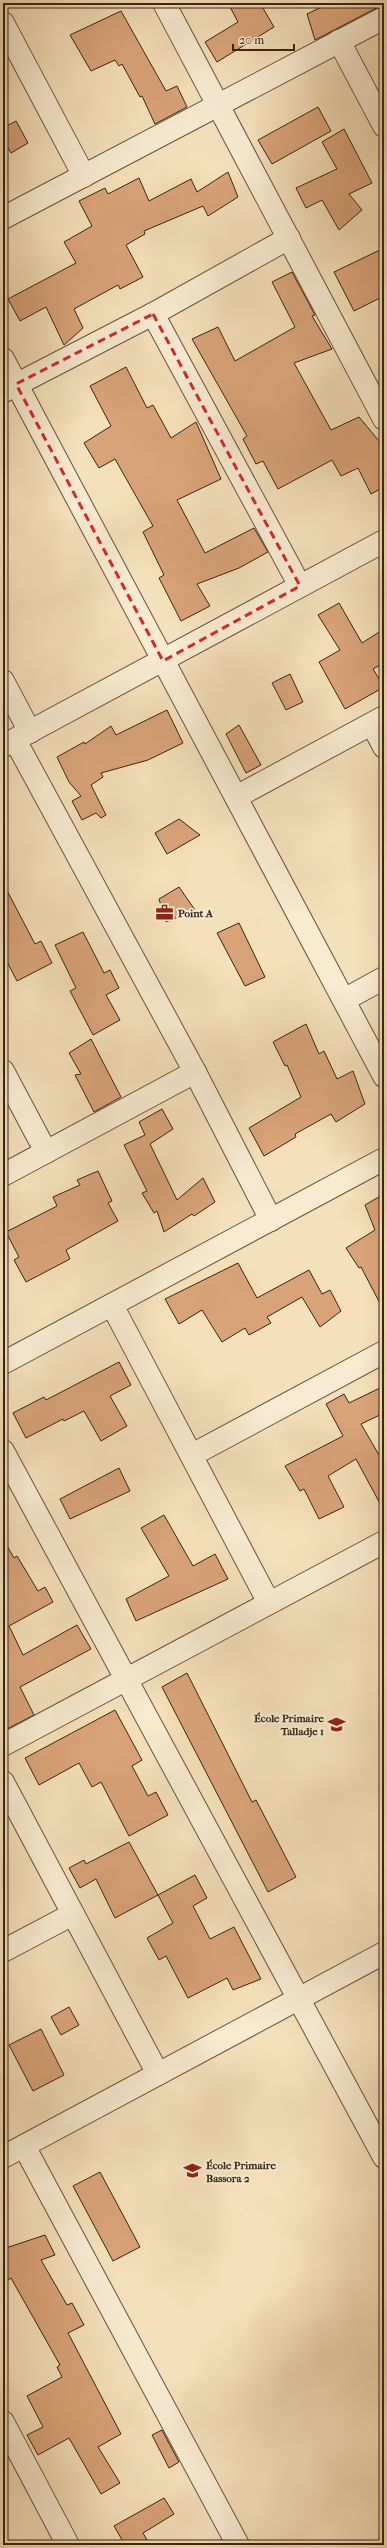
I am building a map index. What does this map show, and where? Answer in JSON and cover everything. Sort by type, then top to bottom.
[{"type":"street","points":[[164,3],[384,419]]},
{"type":"street","points":[[3,218],[384,18]]},
{"type":"street","points":[[3,23],[84,176]]},
{"type":"street","points":[[339,41],[384,126]]},
{"type":"street","points":[[10,388],[153,314],[289,238]]},
{"type":"street","points":[[153,314],[300,586]]},
{"type":"street","points":[[3,359],[10,388],[164,661],[384,1076]]},
{"type":"street","points":[[16,740],[384,541]]},
{"type":"street","points":[[3,681],[16,740],[195,1072],[271,1220]]},
{"type":"street","points":[[236,797],[378,721],[384,747]]},
{"type":"street","points":[[344,1000],[384,978]]},
{"type":"street","points":[[3,1070],[46,1152]]},
{"type":"street","points":[[3,1175],[195,1072]]},
{"type":"street","points":[[3,1364],[384,1159]]},
{"type":"street","points":[[112,1305],[192,1454],[269,1603]]},
{"type":"street","points":[[192,1454],[384,1352]]},
{"type":"street","points":[[3,1451],[384,2157]]},
{"type":"street","points":[[3,1745],[384,1542]]},
{"type":"street","points":[[3,1782],[158,2074]]},
{"type":"street","points":[[3,1951],[73,1914]]},
{"type":"street","points":[[3,2157],[384,1953]]},
{"type":"street","points":[[24,2146],[238,2545]]},
{"type":"street","points":[[3,2422],[65,2544]]},
{"type":"highlighted area","points":[[153,314],[300,586],[163,661],[16,384]]},
{"type":"building","points":[[228,3],[260,3],[274,27],[217,62],[205,42],[238,22]]},
{"type":"building","points":[[330,3],[384,4],[315,40],[307,14]]},
{"type":"building","points":[[121,11],[166,91],[177,86],[187,107],[155,124],[142,96],[140,97],[122,64],[119,66],[115,60],[91,71],[70,35]]},
{"type":"building","points":[[318,107],[331,131],[272,164],[258,140]]},
{"type":"building","points":[[16,121],[28,143],[11,153],[3,139],[3,128]]},
{"type":"building","points":[[344,129],[372,183],[349,194],[362,210],[339,230],[322,200],[306,208],[296,188],[337,169],[322,142]]},
{"type":"building","points":[[228,172],[238,197],[208,216],[203,206],[144,231],[145,234],[126,245],[143,277],[120,289],[118,285],[74,309],[83,328],[64,345],[46,307],[20,321],[8,299],[76,263],[64,242],[92,226],[79,201],[105,188],[108,194],[139,178],[149,201],[191,179],[197,192]]},
{"type":"building","points":[[384,248],[384,296],[354,311],[334,272]]},
{"type":"building","points":[[292,272],[315,315],[312,316],[332,349],[294,363],[331,430],[359,417],[384,447],[384,487],[371,494],[358,468],[341,476],[332,460],[278,489],[263,461],[256,464],[243,439],[247,436],[192,339],[218,327],[235,361],[295,327],[272,282]]},
{"type":"building","points":[[126,367],[147,408],[153,405],[171,438],[196,422],[221,479],[177,500],[205,553],[254,528],[268,552],[239,568],[197,584],[210,606],[181,621],[159,578],[164,575],[143,532],[153,526],[115,459],[99,468],[84,443],[111,426],[90,386]]},
{"type":"building","points":[[339,603],[362,643],[384,629],[384,663],[373,669],[384,687],[345,709],[319,662],[340,650],[318,615]]},
{"type":"building","points":[[290,674],[303,702],[286,710],[272,683]]},
{"type":"building","points":[[167,710],[183,743],[148,760],[101,773],[103,777],[91,785],[106,815],[101,818],[96,813],[82,820],[72,801],[81,796],[69,782],[57,757],[84,742],[85,744],[111,726],[116,735]]},
{"type":"building","points":[[239,725],[261,765],[246,773],[226,734]]},
{"type":"building","points":[[179,819],[200,835],[167,854],[155,833]]},
{"type":"building","points":[[3,883],[35,944],[41,941],[52,963],[17,981],[3,954]]},
{"type":"building","points":[[179,887],[195,910],[166,922],[159,899]]},
{"type":"building","points":[[239,923],[265,977],[245,986],[217,933]]},
{"type":"building","points":[[83,932],[104,973],[110,970],[119,988],[106,995],[120,1020],[93,1035],[70,991],[76,988],[55,945]]},
{"type":"building","points":[[306,1024],[319,1054],[324,1051],[337,1079],[353,1071],[365,1104],[336,1122],[331,1114],[295,1134],[296,1137],[264,1156],[249,1128],[301,1097],[287,1065],[285,1066],[273,1042]]},
{"type":"building","points":[[91,1039],[121,1097],[94,1112],[75,1075],[81,1074],[69,1053]]},
{"type":"building","points":[[162,1109],[173,1129],[150,1144],[177,1200],[203,1178],[215,1202],[194,1216],[192,1214],[164,1232],[157,1211],[154,1213],[142,1193],[147,1191],[124,1145],[145,1135],[139,1122]]},
{"type":"building","points":[[98,1171],[112,1201],[108,1203],[118,1221],[66,1250],[70,1259],[26,1282],[14,1260],[19,1257],[6,1232],[57,1206],[53,1197],[80,1185],[77,1180]]},
{"type":"building","points":[[384,1194],[384,1311],[361,1267],[359,1268],[346,1248],[375,1230],[365,1205]]},
{"type":"building","points":[[238,1263],[257,1298],[309,1270],[322,1294],[330,1290],[341,1311],[320,1327],[302,1297],[267,1317],[271,1323],[249,1335],[245,1328],[222,1342],[202,1310],[179,1324],[165,1299]]},
{"type":"building","points":[[119,1362],[131,1385],[110,1396],[127,1426],[101,1441],[84,1411],[64,1421],[63,1419],[26,1438],[13,1413],[44,1397],[46,1400]]},
{"type":"building","points":[[384,1386],[384,1413],[361,1424],[379,1455],[384,1452],[384,1511],[356,1459],[328,1476],[344,1507],[319,1519],[304,1489],[300,1491],[285,1466],[343,1436],[326,1404],[344,1394],[349,1403]]},
{"type":"building","points":[[119,1468],[130,1491],[70,1519],[60,1499]]},
{"type":"building","points":[[164,1515],[193,1566],[215,1554],[228,1579],[136,1621],[126,1599],[169,1576],[141,1528]]},
{"type":"building","points":[[3,1539],[14,1558],[17,1556],[38,1591],[45,1587],[53,1602],[9,1626],[23,1655],[77,1625],[91,1649],[20,1687],[34,1715],[3,1731]]},
{"type":"building","points":[[187,1673],[252,1802],[256,1800],[296,1877],[268,1892],[162,1687]]},
{"type":"building","points":[[115,1710],[142,1760],[132,1766],[148,1796],[156,1792],[168,1815],[129,1836],[101,1782],[92,1787],[79,1763],[39,1785],[25,1758]]},
{"type":"building","points":[[129,1842],[158,1895],[115,1918],[96,1879],[80,1888],[69,1868],[84,1860],[86,1864]]},
{"type":"building","points":[[195,1875],[207,1898],[193,1906],[210,1939],[234,1927],[261,1979],[233,1990],[227,1978],[188,1998],[166,1956],[159,1960],[147,1938],[173,1923],[158,1895]]},
{"type":"building","points":[[69,2007],[79,2025],[61,2035],[51,2017]]},
{"type":"building","points":[[41,2029],[64,2075],[33,2091],[9,2045]]},
{"type":"building","points":[[100,2172],[140,2247],[113,2261],[73,2186]]},
{"type":"building","points":[[45,2235],[55,2255],[41,2260],[67,2305],[72,2303],[84,2325],[68,2333],[121,2434],[98,2447],[120,2483],[101,2494],[69,2438],[38,2455],[27,2435],[43,2427],[27,2396],[62,2377],[57,2367],[60,2365],[11,2278],[3,2283],[3,2249]]},
{"type":"building","points":[[162,2430],[179,2462],[169,2468],[152,2435]]},
{"type":"building","points":[[164,2498],[174,2514],[143,2533],[150,2545],[125,2545],[114,2526]]},
{"type":"place","name":"Point A","points":[[165,913]]},
{"type":"place","name":"École Primaire Talladje 1","points":[[337,1724]]},
{"type":"place","name":"École Primaire Bassora 2","points":[[193,2171]]}]
